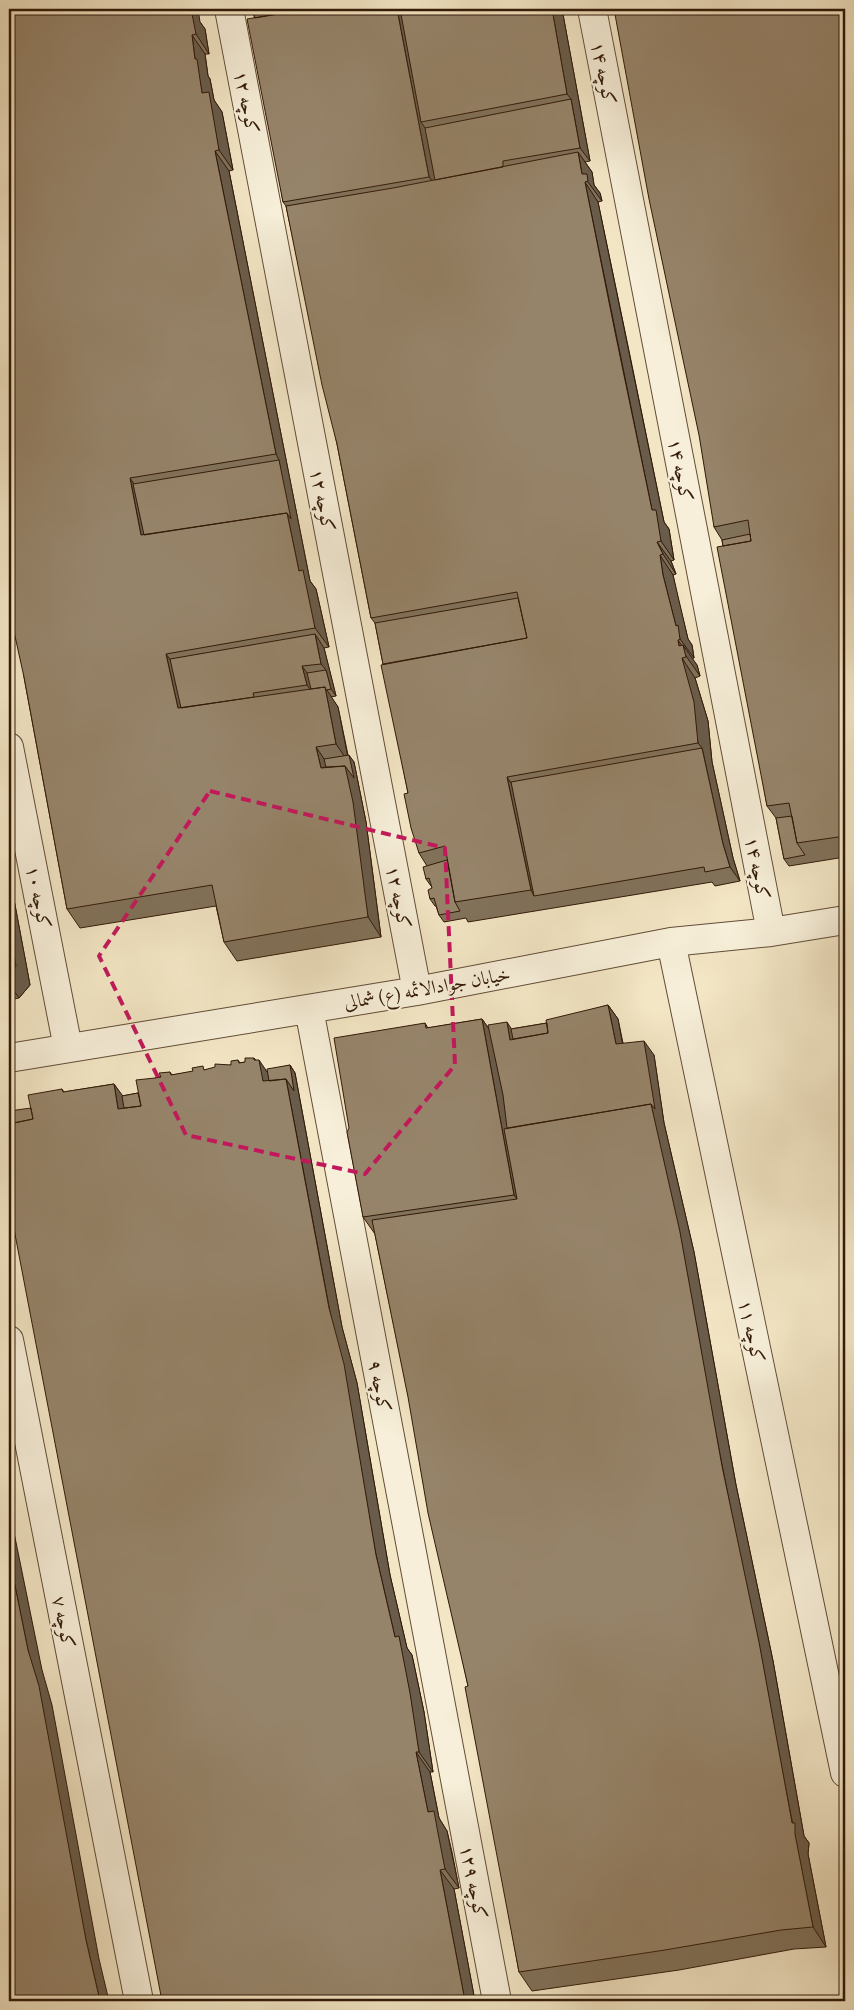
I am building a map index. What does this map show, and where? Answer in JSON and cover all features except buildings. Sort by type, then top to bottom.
[{"type":"street","name":"کوچه ۱۲","points":[[229,9],[417,991]]},
{"type":"street","name":"کوچه ۱۴","points":[[592,9],[771,932]]},
{"type":"street","name":"کوچه ۱۰","points":[[9,747],[68,1048]]},
{"type":"street","name":"خیابان جوادالائمه (ع) شمالی","points":[[9,1058],[417,991],[670,942],[771,932],[845,920]]},
{"type":"street","name":"کوچه ۱۱","points":[[670,942],[845,1773]]},
{"type":"street","name":"کوچه ۹","points":[[309,1008],[452,1763]]},
{"type":"street","name":"کوچه ۷","points":[[9,1340],[139,2001]]},
{"type":"street","name":"کوچه ۱۲۹","points":[[452,1763],[497,2001]]},
{"type":"highlighted area","points":[[210,791],[445,848],[455,1065],[365,1174],[186,1135],[99,956]]}]
